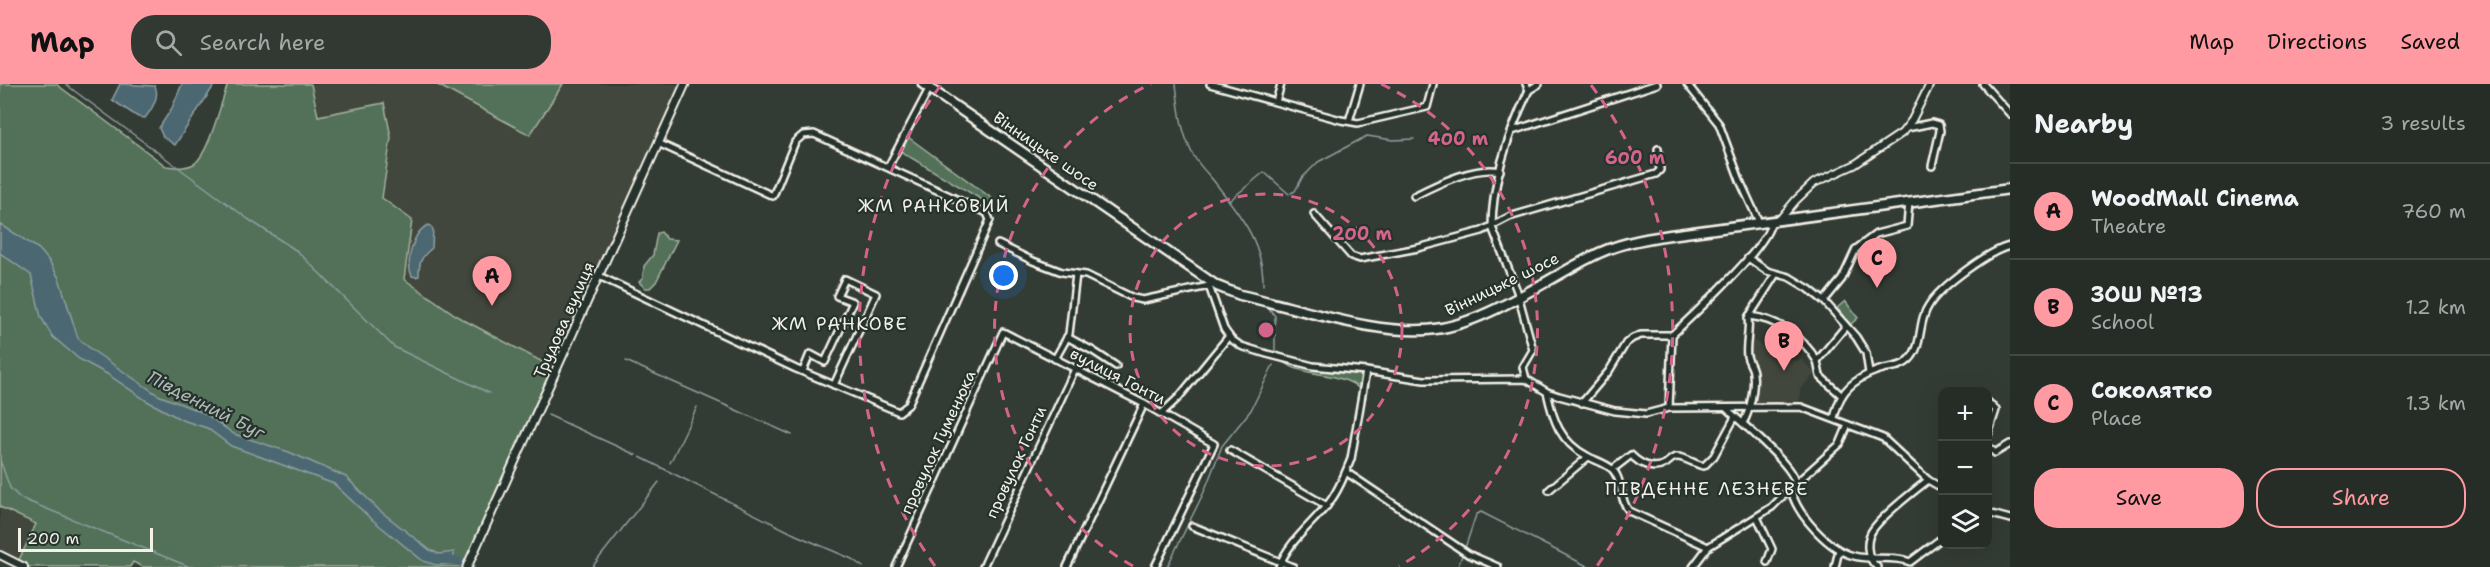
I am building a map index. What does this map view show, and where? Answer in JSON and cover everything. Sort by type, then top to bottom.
[{"type":"main road","name":"Трудова вулиця","points":[[467,567],[685,84]]},
{"type":"main road","name":"Вінницьке шосе","points":[[926,86],[1210,284],[1240,295],[1396,331],[1443,328],[1472,318],[1518,297],[1593,256],[1629,242],[1909,201],[2010,189]]},
{"type":"street","points":[[1210,84],[1358,123],[1427,107],[1433,84]]},
{"type":"street","points":[[1276,102],[1281,84]]},
{"type":"street","points":[[1350,121],[1360,84]]},
{"type":"street","points":[[1526,84],[1529,90]]},
{"type":"street","points":[[1526,379],[1523,368],[1533,350],[1518,297],[1492,227],[1495,188],[1512,131],[1529,90],[1539,84]]},
{"type":"street","points":[[1512,131],[1657,84]]},
{"type":"street","points":[[1687,84],[1719,124],[1741,183],[1759,222]]},
{"type":"street","points":[[1907,128],[1930,84]]},
{"type":"street","points":[[1983,84],[2010,114]]},
{"type":"street","points":[[888,167],[926,86]]},
{"type":"street","points":[[1669,408],[1672,336],[1748,258],[1776,220],[1814,183],[1854,165],[1907,128],[1932,123],[1939,125],[1940,131],[1932,166]]},
{"type":"street","points":[[598,276],[891,411],[904,410],[990,220],[987,213],[814,134],[803,135],[795,142],[773,196],[658,143]]},
{"type":"street","points":[[1314,214],[1351,256],[1360,259],[1418,248],[1492,227],[1509,217],[1656,174],[1660,170],[1658,149]]},
{"type":"street","points":[[1414,196],[1464,175],[1486,170],[1500,171]]},
{"type":"street","points":[[1824,301],[1842,279],[1857,249],[1876,234],[1907,226],[1909,201]]},
{"type":"street","points":[[998,244],[1033,261],[1062,272],[1086,275],[1133,298],[1143,300],[1210,284],[1224,329],[1229,336],[1241,345],[1313,366],[1424,380],[1526,379],[1547,392],[1582,403],[1615,411],[1646,414],[1669,408],[1801,407],[1883,438],[1928,480],[1938,485]]},
{"type":"street","points":[[1834,418],[1842,396],[1869,373],[1906,363],[1917,348],[1928,305],[1978,261],[2010,246]]},
{"type":"street","points":[[1748,258],[1767,271],[1789,277],[1824,301],[1866,353],[1869,373]]},
{"type":"street","points":[[1055,359],[1067,337],[1076,274]]},
{"type":"street","points":[[1743,423],[1750,406],[1754,379],[1747,356],[1749,316],[1776,274]]},
{"type":"street","points":[[803,371],[810,354],[825,362],[853,303],[837,296],[845,279],[876,294],[834,385]]},
{"type":"street","points":[[1749,316],[1770,320],[1793,334],[1810,350],[1817,361],[1820,376],[1842,396]]},
{"type":"street","points":[[1817,361],[1846,326]]},
{"type":"street","name":"провулок Гуменюка","points":[[896,567],[1003,332],[1008,334]]},
{"type":"street","name":"вулиця Гонти","points":[[1008,334],[1144,404],[1214,444],[1155,567]]},
{"type":"street","points":[[1582,403],[1608,371],[1626,343],[1641,334],[1672,336]]},
{"type":"street","points":[[1161,414],[1179,397],[1229,336]]},
{"type":"street","points":[[1067,337],[1116,366]]},
{"type":"street","name":"провулок Гонти","points":[[983,567],[1075,369]]},
{"type":"street","points":[[1280,564],[1296,540],[1327,506],[1346,472],[1351,459],[1366,371]]},
{"type":"street","points":[[1547,392],[1553,422],[1563,439],[1588,457],[1612,469],[1621,487],[1625,506],[1629,511],[1708,547]]},
{"type":"street","points":[[1067,567],[1144,404]]},
{"type":"street","points":[[1992,406],[1996,410],[1992,422]]},
{"type":"street","points":[[1726,407],[1766,444],[1785,466],[1796,480],[1793,487],[1795,504],[1805,519],[1839,550],[1855,557],[1869,557],[1912,565],[1938,542]]},
{"type":"street","points":[[1612,469],[1631,455],[1646,466],[1655,468],[1663,466],[1674,457],[1704,466],[1714,456],[1735,417]]},
{"type":"street","points":[[1693,567],[1708,547],[1757,518],[1840,444],[1848,425]]},
{"type":"street","points":[[1992,451],[1995,453],[2010,444]]},
{"type":"street","points":[[1230,450],[1327,506]]},
{"type":"street","points":[[1549,490],[1588,457]]},
{"type":"street","points":[[1346,472],[1468,554],[1498,567]]},
{"type":"street","points":[[1877,567],[1869,557],[1868,547],[1873,528],[1928,480]]},
{"type":"street","points":[[1992,514],[2010,519]]},
{"type":"street","points":[[1757,518],[1772,549],[1767,562]]},
{"type":"street","points":[[1192,526],[1280,564],[1293,567]]},
{"type":"street","points":[[1835,567],[1839,550]]},
{"type":"street","points":[[0,555],[7,562],[24,567]]},
{"type":"shaded area","points":[[311,84],[436,84],[530,135],[563,84],[683,84],[554,368],[460,318],[404,279],[412,220],[382,198],[391,137],[384,103],[318,116]]},
{"type":"shaded area","points":[[1751,339],[1782,357],[1796,361],[1801,359],[1815,373],[1800,389],[1799,404],[1752,403],[1755,379],[1749,356]]},
{"type":"shaded area","points":[[0,507],[37,524],[18,562],[0,553]]},
{"type":"green space","points":[[0,84],[56,84],[166,166],[177,167],[194,164],[205,150],[228,84],[311,84],[318,116],[384,103],[391,137],[382,198],[412,220],[404,279],[460,318],[554,368],[465,567],[143,567],[133,562],[130,567],[29,567],[18,562],[36,524],[0,507]]},
{"type":"green space","points":[[436,84],[563,84],[530,135]]},
{"type":"green space","points":[[908,137],[994,200],[994,207],[903,153],[901,150]]},
{"type":"green space","points":[[661,232],[667,239],[677,240],[656,282],[650,288],[645,288],[639,282],[643,278],[644,266],[653,255],[657,233]]},
{"type":"green space","points":[[1845,301],[1858,318],[1850,325],[1837,308]]},
{"type":"green space","points":[[1285,361],[1309,368],[1360,372],[1363,377],[1360,390],[1344,380],[1299,370]]},
{"type":"water","points":[[120,84],[155,86],[156,98],[145,118],[138,117],[112,100]]},
{"type":"water","points":[[182,84],[215,84],[175,145],[163,137],[159,128],[172,108]]},
{"type":"water","points":[[0,224],[39,249],[49,261],[59,278],[78,338],[92,350],[158,395],[204,413],[234,434],[289,452],[346,477],[379,510],[430,550],[439,554],[454,552],[453,564],[436,565],[423,561],[369,517],[334,484],[231,446],[207,428],[182,420],[79,359],[52,336],[41,317],[31,275],[0,253]]},
{"type":"water","points":[[429,225],[433,229],[432,248],[421,260],[419,276],[412,276],[409,263],[412,247],[419,233]]},
{"type":"waterway","points":[[65,84],[248,219],[297,251],[394,347],[489,393]]},
{"type":"waterway","points":[[1176,84],[1181,121],[1189,146],[1197,162],[1232,204],[1248,228],[1259,255],[1263,285]]},
{"type":"waterway","points":[[1291,193],[1318,162],[1367,136],[1393,140],[1414,139]]},
{"type":"waterway","points":[[1229,201],[1264,172],[1289,194]]},
{"type":"waterway","points":[[1267,306],[1275,316],[1275,351]]},
{"type":"waterway","points":[[626,361],[792,435]]},
{"type":"waterway","points":[[1167,567],[1204,492],[1222,446],[1251,410],[1273,365]]},
{"type":"waterway","points":[[670,463],[697,407]]},
{"type":"waterway","points":[[548,415],[636,455]]},
{"type":"waterway","points":[[640,457],[796,535],[852,559],[863,567]]},
{"type":"waterway","points":[[0,460],[10,488],[20,498],[190,567]]},
{"type":"waterway","points":[[592,567],[659,482]]},
{"type":"waterway","points":[[1465,548],[1476,515],[1481,512],[1589,567]]},
{"type":"waterway","points":[[1458,567],[1462,555]]},
{"type":"waterway","name":"Південний Буг","points":[[443,560],[457,561],[471,567]]},
{"type":"place","name":"Соколятко","points":[[1877,288]]},
{"type":"place","name":"WoodMall Cinema","points":[[492,306]]},
{"type":"place","name":"ЗОШ №13","points":[[1784,371]]},
{"type":"district","name":"ЖМ РАНКОВИЙ","points":[[934,206]]},
{"type":"district","name":"ЖМ РАНКОВЕ","points":[[840,324]]},
{"type":"district","name":"ПІВДЕННЕ ЛЕЗНЕВЕ","points":[[1707,489]]}]
